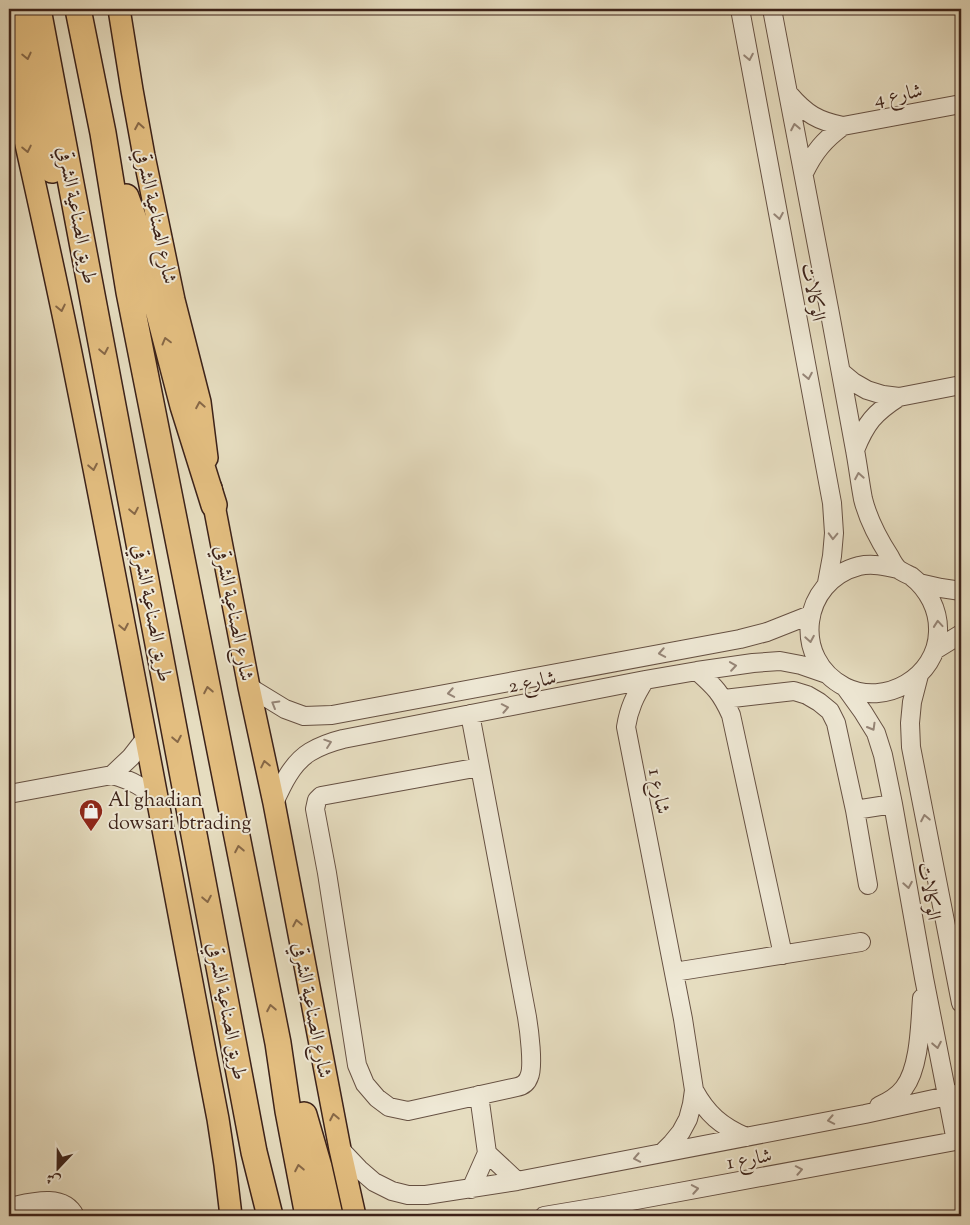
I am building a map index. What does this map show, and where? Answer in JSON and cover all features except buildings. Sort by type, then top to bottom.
[{"type":"highway","points":[[16,9],[54,179],[94,303]]},
{"type":"highway","name":"طريق الصناعية الشرقي","points":[[38,9],[254,1152],[270,1216]]},
{"type":"highway","name":"طريق الصناعية الشرقي","points":[[78,9],[103,133],[131,301],[278,1043],[288,1111],[308,1216]]},
{"type":"highway","points":[[103,133],[136,225],[183,406],[214,505]]},
{"type":"highway","points":[[278,1043],[302,1107],[330,1216]]},
{"type":"highway","points":[[254,1152],[261,1216]]},
{"type":"main road","name":"شارع الصناعية الشرقي","points":[[119,9],[144,156],[174,300],[200,402],[214,505],[249,687],[274,803],[340,1149],[355,1216]]},
{"type":"main road","points":[[9,68],[75,371],[218,1119],[226,1165],[231,1216]]},
{"type":"street","name":"الوكالات","points":[[740,9],[832,503],[834,533],[827,583]]},
{"type":"street","name":"الوكالات","points":[[772,9],[864,502],[876,534],[898,569]]},
{"type":"street","name":"شارع 4","points":[[789,94],[813,116],[828,123],[844,126],[961,104]]},
{"type":"street","name":"شارع 4","points":[[804,174],[820,146],[844,126]]},
{"type":"street","points":[[841,372],[867,390],[882,395],[899,397],[961,385]]},
{"type":"street","points":[[855,450],[862,433],[872,418],[884,406],[899,397]]},
{"type":"street","points":[[879,564],[898,569],[919,583],[930,598],[937,614],[938,632],[935,650],[928,664],[919,675],[902,687],[884,693],[864,693],[845,686],[827,674],[817,661],[811,646],[810,614],[817,598],[827,583],[842,572],[860,566],[879,564]]},
{"type":"street","points":[[919,583],[961,591]]},
{"type":"street","name":"شارع 2","points":[[249,687],[285,709],[304,716],[332,715],[740,639],[767,632],[810,614]]},
{"type":"street","points":[[935,650],[961,634]]},
{"type":"street","name":"شارع 2","points":[[274,803],[285,779],[308,753],[322,745],[343,739],[645,680],[754,663],[780,661],[801,664],[827,674]]},
{"type":"street","points":[[697,671],[713,685],[724,699],[731,715],[782,955]]},
{"type":"street","name":"الوكالات","points":[[919,675],[912,702],[910,722],[911,747],[961,1003]]},
{"type":"street","name":"شارع 1","points":[[645,680],[635,697],[626,727],[683,1019],[694,1090],[688,1118],[681,1132],[662,1153]]},
{"type":"street","name":"الوكالات","points":[[845,686],[876,733],[883,755],[924,978],[954,1095],[959,1141]]},
{"type":"street","points":[[724,699],[794,691],[807,695],[830,711],[836,723],[855,810],[868,885]]},
{"type":"street","points":[[470,714],[480,767],[527,1017],[531,1073],[522,1086],[408,1111],[389,1106],[377,1098],[366,1084],[357,1065],[315,808],[317,800],[321,796],[480,767]]},
{"type":"street","points":[[112,775],[131,757],[145,739]]},
{"type":"street","points":[[9,794],[112,775],[138,784],[158,801]]},
{"type":"street","points":[[855,810],[893,804]]},
{"type":"street","points":[[674,972],[861,942]]},
{"type":"street","points":[[865,1114],[892,1099],[904,1088],[909,1080],[915,1062],[924,978]]},
{"type":"street","name":"شارع 1","points":[[694,1090],[706,1109],[720,1122],[746,1136]]},
{"type":"street","points":[[471,1189],[487,1153],[479,1095]]},
{"type":"street","name":"شارع 1","points":[[340,1149],[374,1182],[392,1192],[408,1195],[426,1195],[517,1181],[954,1095]]},
{"type":"street","name":"شارع 1","points":[[544,1216],[959,1141]]},
{"type":"street","points":[[487,1153],[517,1181]]},
{"type":"street","points":[[9,1207],[53,1201],[64,1205],[76,1216]]},
{"type":"place","name":"Al ghadian dowsari btrading","points":[[91,832]]}]
